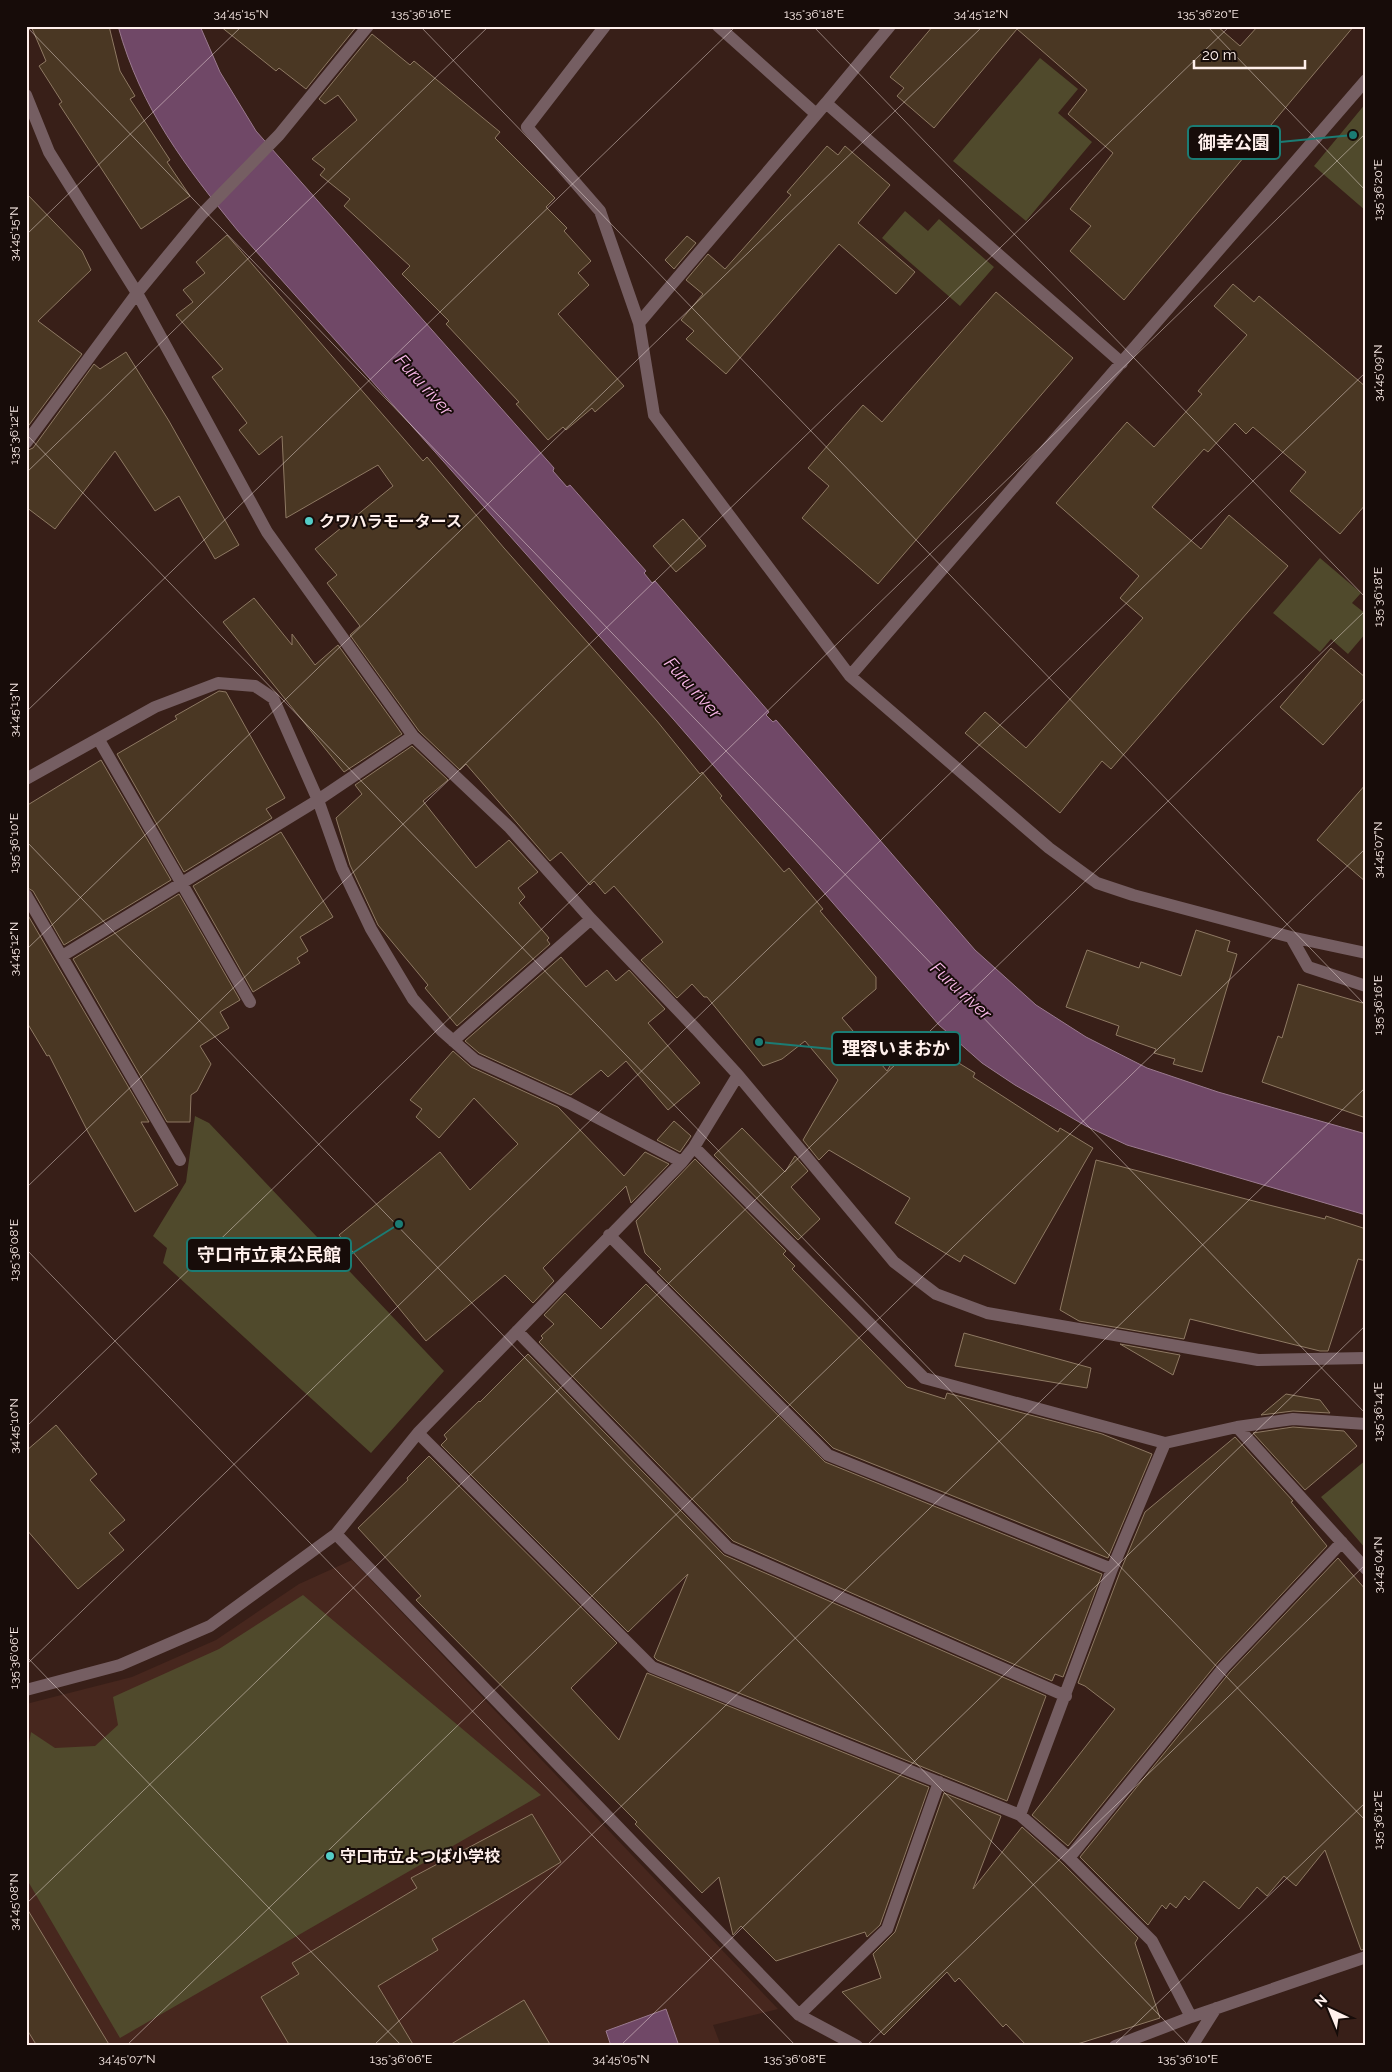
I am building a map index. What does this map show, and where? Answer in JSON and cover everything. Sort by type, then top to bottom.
[{"type":"street","points":[[26,443],[137,293],[202,214],[278,135],[368,26]]},
{"type":"street","points":[[604,26],[527,127],[600,211],[638,323],[654,415],[850,676],[1049,848],[1097,883],[1133,895],[1291,938],[1366,953]]},
{"type":"street","points":[[718,26],[816,114]]},
{"type":"street","points":[[638,323],[890,26]]},
{"type":"street","points":[[850,676],[1366,80]]},
{"type":"street","points":[[26,95],[49,152],[137,293],[267,532],[413,736],[510,828],[591,919],[738,1075],[894,1262],[936,1294],[987,1313],[1258,1360],[1366,1358]]},
{"type":"street","points":[[826,103],[1122,363]]},
{"type":"street","points":[[26,779],[100,740],[155,707],[218,683],[255,686],[273,698],[318,800],[342,868],[370,929],[413,999],[452,1041],[475,1060],[569,1103],[682,1162]]},
{"type":"street","points":[[62,956],[318,800],[413,736]]},
{"type":"street","points":[[100,740],[250,1002]]},
{"type":"street","points":[[26,894],[180,1160]]},
{"type":"street","points":[[452,1041],[591,919]]},
{"type":"street","points":[[1291,938],[1308,968],[1366,986]]},
{"type":"street","points":[[26,1690],[120,1665],[210,1626],[336,1534],[418,1433],[682,1162],[694,1147],[738,1075]]},
{"type":"street","points":[[694,1147],[924,1378],[1165,1442],[1237,1426],[1293,1419],[1366,1424]]},
{"type":"street","points":[[609,1235],[828,1455],[1112,1569]]},
{"type":"street","points":[[517,1331],[728,1548],[1066,1696]]},
{"type":"street","points":[[1237,1426],[1366,1569]]},
{"type":"street","points":[[418,1433],[652,1667],[1020,1815],[1069,1858],[1152,1941],[1191,2016]]},
{"type":"street","points":[[1020,1815],[1112,1569],[1165,1442]]},
{"type":"street","points":[[336,1534],[800,2015],[857,2046]]},
{"type":"street","points":[[1069,1858],[1224,1667],[1342,1542]]},
{"type":"street","points":[[800,2015],[886,1930],[939,1782]]},
{"type":"street","points":[[1115,2046],[1191,2016],[1366,1957]]},
{"type":"street","points":[[1192,2046],[1216,2008]]},
{"type":"shaded area","points":[[1040,58],[1078,89],[1058,113],[1092,142],[1026,221],[953,161]]},
{"type":"shaded area","points":[[1366,103],[1366,211],[1314,166]]},
{"type":"shaded area","points":[[905,211],[928,231],[939,219],[994,267],[960,306],[882,238]]},
{"type":"shaded area","points":[[1320,558],[1361,593],[1352,603],[1366,614],[1366,633],[1348,654],[1331,639],[1320,652],[1273,613]]},
{"type":"shaded area","points":[[195,1116],[209,1123],[444,1371],[371,1453],[163,1263],[167,1248],[153,1236],[186,1182]]},
{"type":"shaded area","points":[[1366,1460],[1366,1549],[1321,1497]]},
{"type":"shaded area","name":"守口市立よつば小学校","points":[[352,1560],[778,2009],[713,2025],[721,2046],[26,2046],[26,1704],[132,1677],[216,1640],[299,1584]]},
{"type":"shaded area","points":[[303,1595],[541,1795],[120,2038],[26,1878],[26,1760],[31,1732],[55,1748],[95,1746],[118,1725],[113,1697],[219,1649]]},
{"type":"water","name":"Furu river","points":[[118,26],[200,26],[220,72],[256,131],[554,468],[553,471],[567,487],[570,485],[646,571],[644,573],[652,583],[655,581],[769,712],[766,715],[773,722],[776,720],[975,950],[1036,1005],[1086,1037],[1147,1068],[1218,1092],[1366,1134],[1366,1215],[1127,1145],[1086,1126],[1015,1085],[982,1063],[939,1025],[674,720],[238,231],[200,183],[152,110],[139,84]]},
{"type":"water","points":[[666,2009],[679,2046],[611,2046],[606,2031]]},
{"type":"building","points":[[31,26],[109,26],[120,71],[135,96],[130,99],[170,160],[167,162],[190,196],[141,229],[59,104],[62,102],[39,66],[46,61]]},
{"type":"building","points":[[220,26],[357,26],[306,89],[279,68],[276,71]]},
{"type":"building","points":[[933,26],[1217,26],[1240,46],[1258,26],[1354,26],[1124,300],[1070,251],[1091,226],[1070,209],[1113,153],[1068,114],[1087,90],[1017,29],[934,128],[897,96],[904,88],[890,77]]},
{"type":"building","points":[[372,34],[410,65],[414,61],[500,132],[495,138],[555,198],[546,207],[567,228],[564,231],[591,261],[578,273],[589,285],[558,314],[624,386],[595,412],[592,408],[566,430],[563,427],[548,440],[516,404],[519,402],[446,324],[449,321],[402,274],[410,266],[344,206],[350,199],[320,175],[325,169],[312,159],[357,120],[338,95],[325,104],[319,99]]},
{"type":"building","points":[[827,146],[838,155],[845,146],[890,185],[858,223],[915,272],[896,294],[839,244],[726,374],[686,339],[694,331],[681,320],[703,294],[686,280],[708,254],[725,269],[791,195],[787,192]]},
{"type":"building","points":[[26,193],[82,251],[91,270],[38,321],[82,354],[26,429]]},
{"type":"building","points":[[227,235],[423,461],[427,457],[504,548],[657,721],[700,774],[702,772],[722,796],[720,798],[784,872],[789,868],[823,909],[820,911],[876,977],[876,989],[842,1018],[887,1071],[896,1056],[903,1059],[911,1044],[913,1046],[918,1038],[975,1073],[973,1077],[1058,1132],[1060,1128],[1093,1148],[1015,1284],[964,1255],[960,1262],[895,1223],[910,1198],[829,1150],[819,1160],[803,1140],[838,1080],[805,1041],[782,1059],[763,1066],[707,997],[704,997],[692,984],[677,998],[641,960],[663,942],[614,886],[605,894],[594,881],[590,885],[561,852],[550,861],[466,764],[460,770],[419,731],[350,635],[360,626],[327,583],[337,575],[315,549],[393,486],[378,465],[286,518],[282,436],[259,455],[239,430],[247,423],[212,377],[223,369],[176,315],[193,302],[183,290],[205,273],[196,262]]},
{"type":"building","points":[[687,236],[696,243],[674,269],[665,260]]},
{"type":"building","points":[[1233,284],[1254,302],[1259,296],[1366,387],[1366,504],[1340,534],[1290,491],[1306,472],[1253,427],[1246,434],[1235,423],[1208,452],[1204,449],[1152,507],[1201,549],[1229,515],[1288,566],[1111,769],[1102,761],[1060,813],[965,733],[985,712],[1026,748],[1143,618],[1120,598],[1139,576],[1056,503],[1127,422],[1154,447],[1202,394],[1198,391],[1247,335],[1214,306]]},
{"type":"building","points":[[996,292],[1073,358],[878,584],[802,518],[829,486],[808,468],[863,405],[882,422]]},
{"type":"building","points":[[126,352],[169,421],[239,545],[215,559],[179,496],[155,511],[115,451],[55,529],[26,507],[26,451],[33,448],[94,364],[100,369]]},
{"type":"building","points":[[683,519],[706,546],[676,572],[653,546]]},
{"type":"building","points":[[254,598],[292,645],[292,634],[315,665],[338,645],[402,734],[344,772],[223,622]]},
{"type":"building","points":[[1331,648],[1366,678],[1366,696],[1323,745],[1280,707]]},
{"type":"building","points":[[219,691],[226,692],[285,798],[266,809],[272,818],[184,872],[117,754],[177,719],[175,716]]},
{"type":"building","points":[[412,746],[448,780],[423,801],[476,868],[509,840],[538,872],[518,888],[525,897],[519,903],[549,938],[547,940],[550,944],[457,1026],[425,988],[428,985],[378,925],[350,865],[336,818],[362,794],[355,785]]},
{"type":"building","points":[[101,760],[171,880],[64,945],[33,891],[26,887],[26,806]]},
{"type":"building","points":[[1366,784],[1366,882],[1317,840]]},
{"type":"building","points":[[281,832],[333,917],[300,937],[308,951],[297,958],[300,963],[253,992],[193,886]]},
{"type":"building","points":[[179,894],[240,1000],[220,1012],[229,1028],[200,1046],[211,1064],[197,1091],[191,1095],[190,1122],[167,1122],[73,959]]},
{"type":"building","points":[[26,912],[149,1122],[141,1122],[178,1185],[135,1212],[88,1132],[49,1055],[47,1056],[26,1021]]},
{"type":"building","points":[[1196,930],[1230,941],[1227,951],[1237,954],[1202,1072],[1173,1064],[1175,1059],[1154,1053],[1156,1049],[1116,1035],[1119,1026],[1066,1007],[1087,950],[1139,968],[1141,962],[1181,976]]},
{"type":"building","points":[[561,957],[586,987],[607,970],[616,981],[629,970],[665,1009],[648,1023],[700,1083],[668,1110],[626,1061],[608,1077],[601,1070],[571,1095],[479,1053],[465,1041]]},
{"type":"building","points":[[1298,984],[1366,1004],[1366,1118],[1262,1082],[1278,1036],[1282,1038]]},
{"type":"building","points":[[453,1051],[471,1067],[558,1107],[624,1176],[645,1152],[669,1164],[631,1203],[626,1186],[543,1268],[554,1281],[533,1303],[505,1275],[426,1341],[339,1235],[440,1152],[470,1190],[518,1144],[474,1098],[439,1138],[416,1117],[422,1109],[410,1100]]},
{"type":"building","points":[[674,1121],[691,1136],[680,1152],[657,1140]]},
{"type":"building","points":[[742,1128],[785,1172],[795,1156],[808,1171],[791,1187],[820,1219],[798,1240],[714,1155]]},
{"type":"building","points":[[695,1159],[786,1251],[783,1254],[795,1266],[792,1269],[907,1387],[945,1399],[947,1393],[1102,1434],[1152,1454],[1108,1558],[833,1448],[657,1272],[661,1269],[645,1253],[636,1221]]},
{"type":"building","points":[[1096,1160],[1325,1219],[1326,1216],[1366,1229],[1366,1261],[1358,1259],[1328,1351],[1320,1351],[1190,1319],[1184,1339],[1079,1321],[1060,1310]]},
{"type":"building","points":[[646,1284],[825,1462],[1102,1574],[1063,1677],[1055,1674],[1052,1681],[733,1541],[539,1342],[543,1338],[541,1336],[554,1324],[544,1315],[565,1293],[601,1329]]},
{"type":"building","points":[[964,1333],[1091,1368],[1087,1388],[955,1366]]},
{"type":"building","points":[[1120,1344],[1180,1355],[1173,1375]]},
{"type":"building","points":[[528,1354],[724,1555],[1046,1696],[1007,1801],[657,1660],[654,1657],[688,1574],[628,1632],[441,1445],[447,1439],[444,1435]]},
{"type":"building","points":[[1286,1394],[1320,1400],[1330,1413],[1293,1411],[1261,1415]]},
{"type":"building","points":[[56,1425],[97,1474],[90,1480],[125,1520],[109,1533],[124,1550],[78,1589],[26,1529],[26,1451]]},
{"type":"building","points":[[1293,1427],[1344,1431],[1357,1446],[1305,1490],[1253,1433]]},
{"type":"building","points":[[1235,1437],[1293,1501],[1291,1502],[1327,1546],[1218,1662],[1068,1846],[1032,1815],[1115,1709],[1085,1686],[1078,1683],[1120,1572],[1145,1512]]},
{"type":"building","points":[[429,1456],[617,1643],[571,1688],[619,1740],[647,1673],[929,1787],[880,1925],[867,1937],[865,1932],[776,1961],[741,1926],[733,1935],[719,1877],[702,1893],[635,1824],[637,1822],[416,1600],[421,1596],[358,1528],[408,1480],[407,1478]]},
{"type":"building","points":[[1338,1558],[1366,1590],[1366,1949],[1361,1950],[1325,1850],[1296,1886],[1284,1876],[1267,1896],[1257,1887],[1239,1909],[1204,1881],[1189,1900],[1185,1896],[1176,1908],[1170,1903],[1166,1909],[1162,1905],[1148,1925],[1080,1857],[1230,1672]]},
{"type":"building","points":[[944,1793],[1001,1816],[973,1889],[1022,1827],[1063,1864],[1138,1938],[1135,1943],[1160,2018],[1071,2046],[1027,2046],[1006,2024],[1003,2027],[959,1978],[955,1982],[947,1972],[884,2035],[842,1992],[881,1978],[873,1954],[895,1932]]},
{"type":"building","points":[[532,1814],[561,1862],[432,1939],[438,1950],[378,1986],[414,2046],[290,2046],[261,1997],[299,1974],[292,1963],[417,1888],[411,1878]]},
{"type":"building","points":[[26,1907],[110,2046],[37,2046],[26,2028]]},
{"type":"building","points":[[524,2000],[551,2046],[448,2046]]},
{"type":"place","name":"御幸公園","points":[[1353,135]]},
{"type":"place","name":"クワハラモータース","points":[[309,521]]},
{"type":"place","name":"理容いまおか","points":[[759,1042]]},
{"type":"place","name":"守口市立東公民館","points":[[399,1224]]},
{"type":"place","name":"守口市立よつば小学校","points":[[330,1856]]}]
